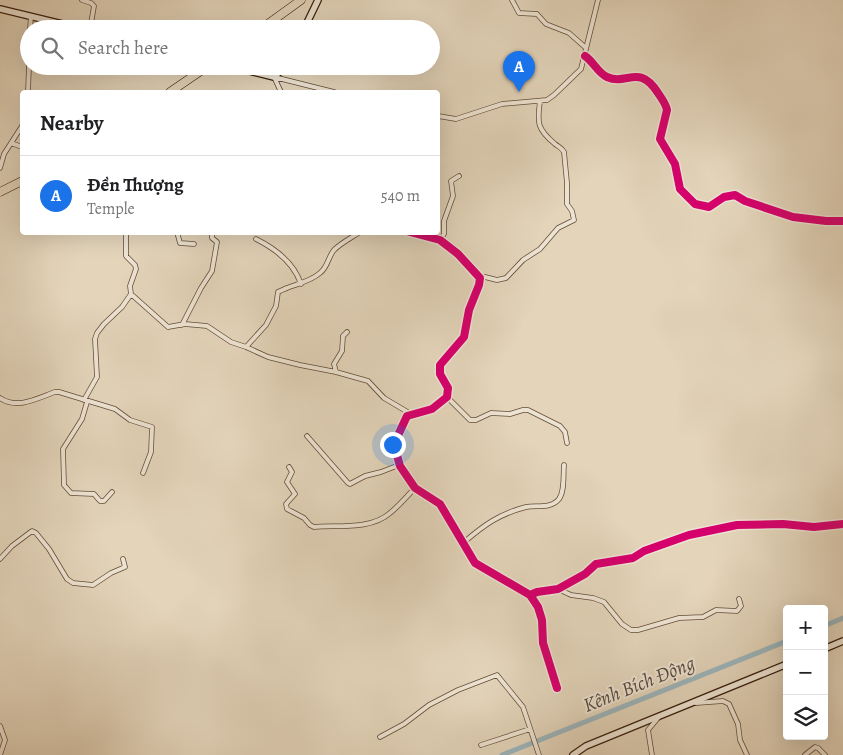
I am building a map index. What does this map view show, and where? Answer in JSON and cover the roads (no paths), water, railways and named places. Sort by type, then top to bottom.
[{"type":"highway","points":[[267,20],[294,0]]},
{"type":"highway","points":[[273,20],[301,0]]},
{"type":"highway","points":[[167,90],[189,75]]},
{"type":"highway","points":[[173,90],[195,75]]},
{"type":"highway","points":[[0,187],[20,177]]},
{"type":"highway","points":[[0,192],[20,182]]},
{"type":"main road","points":[[308,20],[318,0]]},
{"type":"main road","points":[[0,9],[47,20]]},
{"type":"main road","points":[[266,75],[274,77]]},
{"type":"main road","points":[[828,647],[843,641]]},
{"type":"main road","points":[[573,755],[586,746],[783,666]]},
{"type":"street","points":[[82,0],[91,2],[94,6],[92,20]]},
{"type":"street","points":[[512,0],[519,12],[536,14],[546,24],[568,33],[586,48]]},
{"type":"street","points":[[440,116],[456,120],[502,104],[547,100],[554,95],[581,69],[598,0]]},
{"type":"street","points":[[31,16],[31,20]]},
{"type":"street","points":[[585,56],[608,78],[637,76],[649,81],[654,86],[667,110],[660,139],[675,164],[680,189],[695,204],[709,207],[724,197],[735,195],[745,201],[792,217],[843,221]]},
{"type":"street","points":[[28,90],[29,75]]},
{"type":"street","points":[[274,77],[280,90]]},
{"type":"street","points":[[274,77],[326,90]]},
{"type":"street","points":[[480,278],[485,277],[497,280],[506,278],[523,260],[540,249],[558,228],[574,220],[573,214],[566,204],[568,183],[564,152],[545,135],[539,126],[540,101]]},
{"type":"street","points":[[0,168],[4,154],[20,129]]},
{"type":"street","points":[[11,143],[20,146]]},
{"type":"street","points":[[440,240],[444,234],[444,221],[453,196],[451,181],[459,176]]},
{"type":"street","points":[[126,235],[126,256],[135,265],[136,269],[130,286],[131,294],[165,326],[172,328],[182,325],[208,326],[231,342],[282,361],[336,372],[371,383],[384,398],[411,414]]},
{"type":"street","points":[[178,235],[180,243],[194,244]]},
{"type":"street","points":[[182,325],[212,271],[217,242],[212,238],[212,235]]},
{"type":"street","points":[[246,347],[266,325],[276,306],[278,292],[301,284],[322,272],[329,263],[334,250],[355,235]]},
{"type":"street","points":[[421,235],[440,240],[458,254],[480,278]]},
{"type":"street","points":[[256,239],[268,245],[293,267],[301,284]]},
{"type":"street","points":[[480,278],[469,310],[464,337],[440,365],[440,374],[448,388],[447,397],[432,409],[411,414],[404,419],[395,440],[394,448],[399,465],[415,488],[440,504],[475,562],[530,595],[541,615],[543,643],[557,688]]},
{"type":"street","points":[[112,492],[104,501],[100,501],[94,494],[71,493],[64,485],[63,449],[83,416],[86,401],[97,377],[96,333],[122,307],[131,294]]},
{"type":"street","points":[[336,372],[334,364],[342,351],[343,336],[346,332]]},
{"type":"street","points":[[0,398],[8,402],[25,403],[57,391],[115,409],[130,420],[152,427],[151,452],[143,474]]},
{"type":"street","points":[[447,397],[470,420],[474,421],[491,413],[510,414],[523,410],[532,411],[560,426],[565,432],[567,442]]},
{"type":"street","points":[[307,436],[350,484],[365,476],[399,465]]},
{"type":"street","points":[[463,543],[498,516],[527,507],[549,505],[558,499],[562,488],[564,464]]},
{"type":"street","points":[[289,467],[292,472],[287,482],[295,494],[286,504],[287,509],[314,527],[359,524],[380,520],[390,514],[415,488]]},
{"type":"street","points":[[530,595],[536,592],[558,589],[585,574],[596,564],[633,558],[644,551],[689,534],[737,525],[783,524],[814,527],[843,524]]},
{"type":"street","points":[[0,560],[12,546],[32,531],[36,533],[49,549],[64,576],[70,582],[93,585],[111,573],[125,567],[123,559]]},
{"type":"street","points":[[558,589],[570,595],[593,598],[604,602],[622,624],[634,630],[676,618],[702,617],[716,610],[737,611],[741,606],[739,599]]},
{"type":"street","points":[[380,737],[404,724],[429,705],[494,675],[498,676],[523,707],[539,755]]},
{"type":"street","points":[[691,704],[723,701],[729,704],[738,724],[740,740],[747,755]]},
{"type":"street","points":[[652,755],[648,730],[660,716]]},
{"type":"street","points":[[0,726],[5,740],[0,755]]},
{"type":"street","points":[[481,745],[531,731]]},
{"type":"street","points":[[805,755],[815,747],[825,755]]},
{"type":"waterway","name":"Kênh Bích Động","points":[[828,624],[843,618]]},
{"type":"waterway","name":"Kênh Bích Động","points":[[502,755],[783,643]]},
{"type":"place","name":"Đền Thượng","points":[[519,92]]}]
